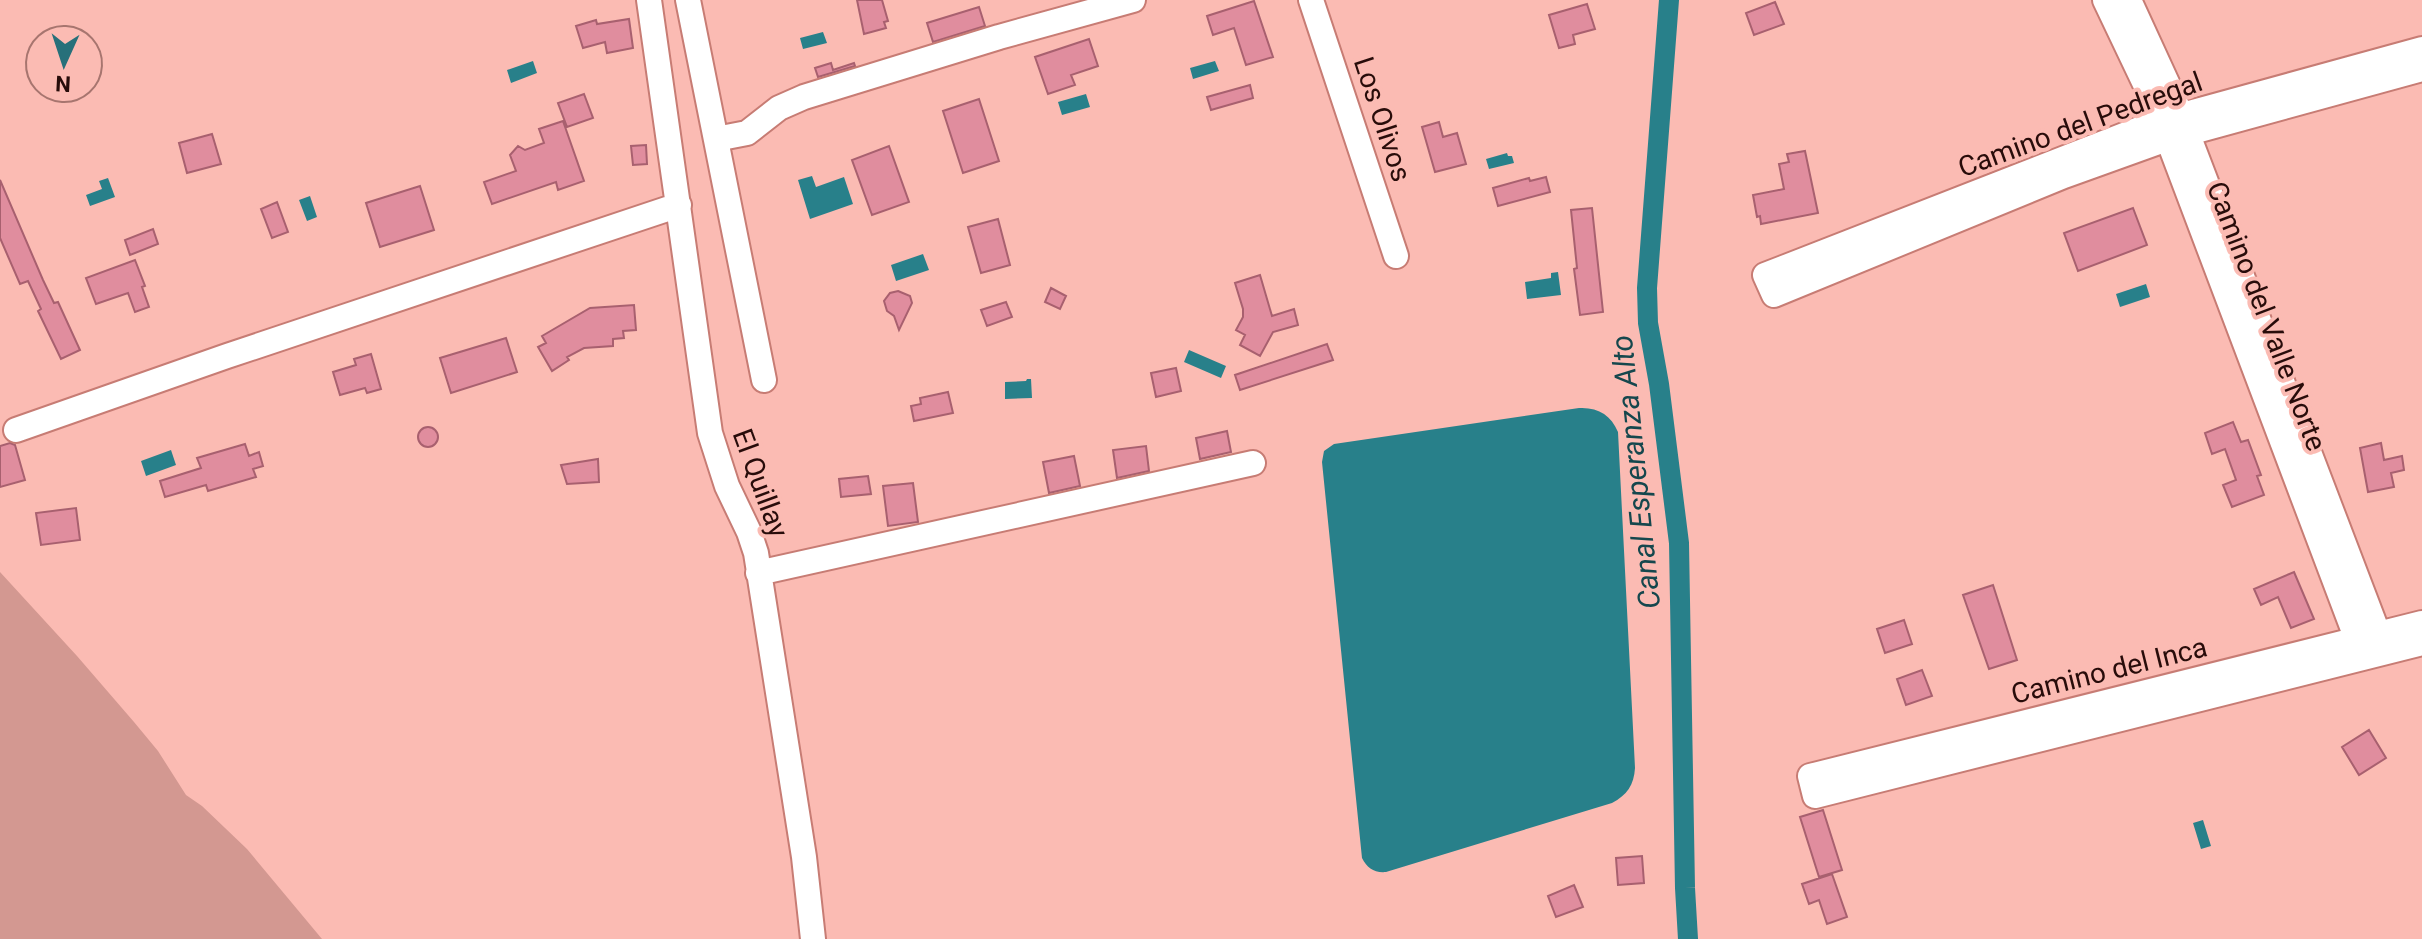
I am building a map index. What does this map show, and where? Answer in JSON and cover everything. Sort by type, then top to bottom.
[{"type":"street","name":"El Quillay","points":[[649,0],[710,433],[727,486],[749,532],[758,573],[804,857],[813,939]]},
{"type":"street","points":[[688,0],[764,380]]},
{"type":"street","points":[[716,139],[747,133],[779,108],[804,97],[999,37],[1133,0]]},
{"type":"street","name":"Los Olivos","points":[[1311,0],[1396,256]]},
{"type":"street","name":"Camino del Valle Norte","points":[[2105,0],[2174,127]]},
{"type":"street","name":"Camino del Valle Norte","points":[[2129,0],[2174,127],[2371,646]]},
{"type":"street","name":"Camino del Pedregal","points":[[1769,285],[2174,127],[2422,49]]},
{"type":"street","name":"Camino del Pedregal","points":[[2174,127],[2422,69]]},
{"type":"street","points":[[16,430],[679,205]]},
{"type":"street","points":[[758,573],[1253,463]]},
{"type":"street","name":"Camino del Inca","points":[[1812,786],[2371,646],[2422,623]]},
{"type":"street","name":"Camino del Inca","points":[[2371,646],[2422,643]]},
{"type":"shaded area","points":[[0,572],[134,722],[158,751],[186,795],[247,849],[322,939],[0,939]]},
{"type":"water","points":[[823,32],[827,43],[803,49],[800,38]]},
{"type":"water","points":[[533,61],[537,73],[511,83],[507,70]]},
{"type":"water","points":[[1215,61],[1219,71],[1193,79],[1190,68]]},
{"type":"water","points":[[1086,94],[1090,107],[1062,115],[1058,102]]},
{"type":"water","points":[[1507,153],[1514,163],[1489,169],[1486,159]]},
{"type":"water","points":[[812,176],[816,187],[844,177],[853,204],[810,219],[798,180]]},
{"type":"water","points":[[108,178],[115,197],[90,206],[86,195],[102,189],[99,181]]},
{"type":"water","points":[[310,196],[317,217],[307,221],[299,200]]},
{"type":"water","points":[[923,254],[929,270],[896,281],[891,265]]},
{"type":"water","points":[[1558,272],[1561,295],[1527,299],[1525,282],[1551,278],[1551,273]]},
{"type":"water","points":[[2146,284],[2150,297],[2120,307],[2116,294]]},
{"type":"water","points":[[1189,350],[1226,366],[1221,378],[1184,362]]},
{"type":"water","points":[[1031,379],[1032,398],[1005,399],[1005,382]]},
{"type":"water","points":[[1579,408],[1603,413],[1618,432],[1635,768],[1633,780],[1626,793],[1612,803],[1386,872],[1374,871],[1362,858],[1322,462],[1324,451],[1334,444]]},
{"type":"water","points":[[171,450],[176,465],[146,476],[141,461]]},
{"type":"water","points":[[2203,820],[2211,846],[2201,849],[2193,823]]},
{"type":"building","points":[[857,0],[882,0],[888,21],[884,22],[886,28],[864,34]]},
{"type":"building","points":[[1254,1],[1273,57],[1246,65],[1234,28],[1213,35],[1207,16]]},
{"type":"building","points":[[1775,2],[1784,24],[1754,35],[1746,13]]},
{"type":"building","points":[[1587,4],[1595,29],[1573,35],[1575,44],[1559,48],[1549,15]]},
{"type":"building","points":[[979,7],[985,26],[933,42],[927,23]]},
{"type":"building","points":[[629,19],[633,48],[607,53],[605,42],[583,48],[576,26],[596,20],[597,24]]},
{"type":"building","points":[[1089,39],[1098,66],[1071,75],[1075,85],[1048,94],[1035,57]]},
{"type":"building","points":[[831,63],[833,70],[854,63],[855,66],[818,77],[815,68]]},
{"type":"building","points":[[1250,85],[1253,98],[1211,110],[1207,97]]},
{"type":"building","points":[[584,94],[593,118],[567,127],[558,103]]},
{"type":"building","points":[[979,99],[999,161],[963,173],[943,111]]},
{"type":"building","points":[[563,121],[584,181],[558,190],[556,182],[492,204],[484,182],[516,171],[510,155],[518,146],[525,150],[544,143],[539,129]]},
{"type":"building","points":[[1439,122],[1443,137],[1457,133],[1466,164],[1435,172],[1422,127]]},
{"type":"building","points":[[212,134],[221,164],[187,173],[179,143]]},
{"type":"building","points":[[646,145],[647,164],[633,165],[631,146]]},
{"type":"building","points":[[889,146],[909,202],[872,215],[852,160]]},
{"type":"building","points":[[1805,151],[1818,213],[1761,224],[1753,195],[1784,189],[1779,164],[1789,162],[1787,154]]},
{"type":"building","points":[[1546,177],[1550,192],[1498,206],[1493,188],[1529,178],[1530,181]]},
{"type":"building","points":[[0,180],[43,280],[54,303],[58,302],[80,350],[61,359],[38,311],[41,309],[28,281],[20,284],[0,238]]},
{"type":"building","points":[[420,186],[434,230],[380,247],[366,203]]},
{"type":"building","points":[[277,202],[288,232],[272,238],[261,209]]},
{"type":"building","points":[[1592,208],[1603,312],[1580,315],[1571,210]]},
{"type":"building","points":[[2133,208],[2147,245],[2078,271],[2064,233]]},
{"type":"building","points":[[998,219],[1010,265],[981,273],[968,227]]},
{"type":"building","points":[[153,229],[158,244],[130,255],[125,240]]},
{"type":"building","points":[[135,260],[149,307],[135,312],[128,293],[96,304],[86,278]]},
{"type":"building","points":[[1260,275],[1272,316],[1294,309],[1298,325],[1273,332],[1260,356],[1240,345],[1245,335],[1236,330],[1243,317],[1243,309],[1235,283]]},
{"type":"building","points":[[1051,288],[1066,296],[1060,309],[1045,302]]},
{"type":"building","points":[[898,291],[910,296],[912,303],[899,330],[884,301],[890,293]]},
{"type":"building","points":[[1006,302],[1012,317],[987,326],[981,310]]},
{"type":"building","points":[[634,305],[636,330],[623,331],[624,338],[613,339],[613,346],[584,348],[567,357],[569,360],[552,371],[538,347],[546,343],[542,336],[590,308]]},
{"type":"building","points":[[506,338],[517,372],[451,393],[440,358]]},
{"type":"building","points":[[1327,344],[1333,360],[1240,390],[1235,375]]},
{"type":"building","points":[[371,354],[381,389],[367,393],[365,388],[340,395],[333,372],[356,365],[354,359]]},
{"type":"building","points":[[1176,368],[1181,391],[1156,397],[1151,373]]},
{"type":"building","points":[[948,392],[953,413],[914,421],[911,406],[921,404],[920,398]]},
{"type":"building","points":[[2233,422],[2241,442],[2248,440],[2261,475],[2257,476],[2264,495],[2232,507],[2223,485],[2236,480],[2225,449],[2212,454],[2205,433]]},
{"type":"building","points":[[428,427],[435,430],[438,437],[435,444],[428,447],[421,444],[418,437],[421,430]]},
{"type":"building","points":[[1227,431],[1231,452],[1200,459],[1196,438]]},
{"type":"building","points":[[2381,443],[2384,460],[2402,456],[2404,470],[2391,473],[2394,487],[2368,492],[2360,448]]},
{"type":"building","points":[[245,444],[249,456],[259,452],[263,466],[253,469],[256,477],[208,491],[206,485],[165,497],[160,481],[201,468],[197,458]]},
{"type":"building","points":[[15,445],[25,480],[0,487],[0,446]]},
{"type":"building","points":[[1146,446],[1149,471],[1117,478],[1113,450]]},
{"type":"building","points":[[1074,456],[1080,486],[1049,493],[1043,462]]},
{"type":"building","points":[[598,459],[599,482],[567,484],[561,465]]},
{"type":"building","points":[[868,476],[871,494],[841,497],[839,479]]},
{"type":"building","points":[[913,483],[918,522],[888,526],[883,486]]},
{"type":"building","points":[[76,508],[80,540],[41,545],[36,513]]},
{"type":"building","points":[[2294,572],[2314,619],[2291,628],[2278,597],[2261,605],[2254,589]]},
{"type":"building","points":[[1993,585],[2017,660],[1989,669],[1963,595]]},
{"type":"building","points":[[1904,620],[1912,644],[1885,653],[1877,629]]},
{"type":"building","points":[[1922,670],[1932,696],[1906,705],[1897,679]]},
{"type":"building","points":[[2369,730],[2386,758],[2359,775],[2342,747]]},
{"type":"building","points":[[1823,810],[1842,870],[1819,877],[1800,817]]},
{"type":"building","points":[[1642,856],[1644,883],[1618,885],[1616,858]]},
{"type":"building","points":[[1832,874],[1847,917],[1827,924],[1819,900],[1809,904],[1802,884]]},
{"type":"building","points":[[1574,885],[1583,907],[1556,917],[1548,896]]},
{"type":"waterway","name":"Canal Esperanza Alto","points":[[1669,0],[1647,288],[1648,323],[1679,543],[1688,939]]}]
